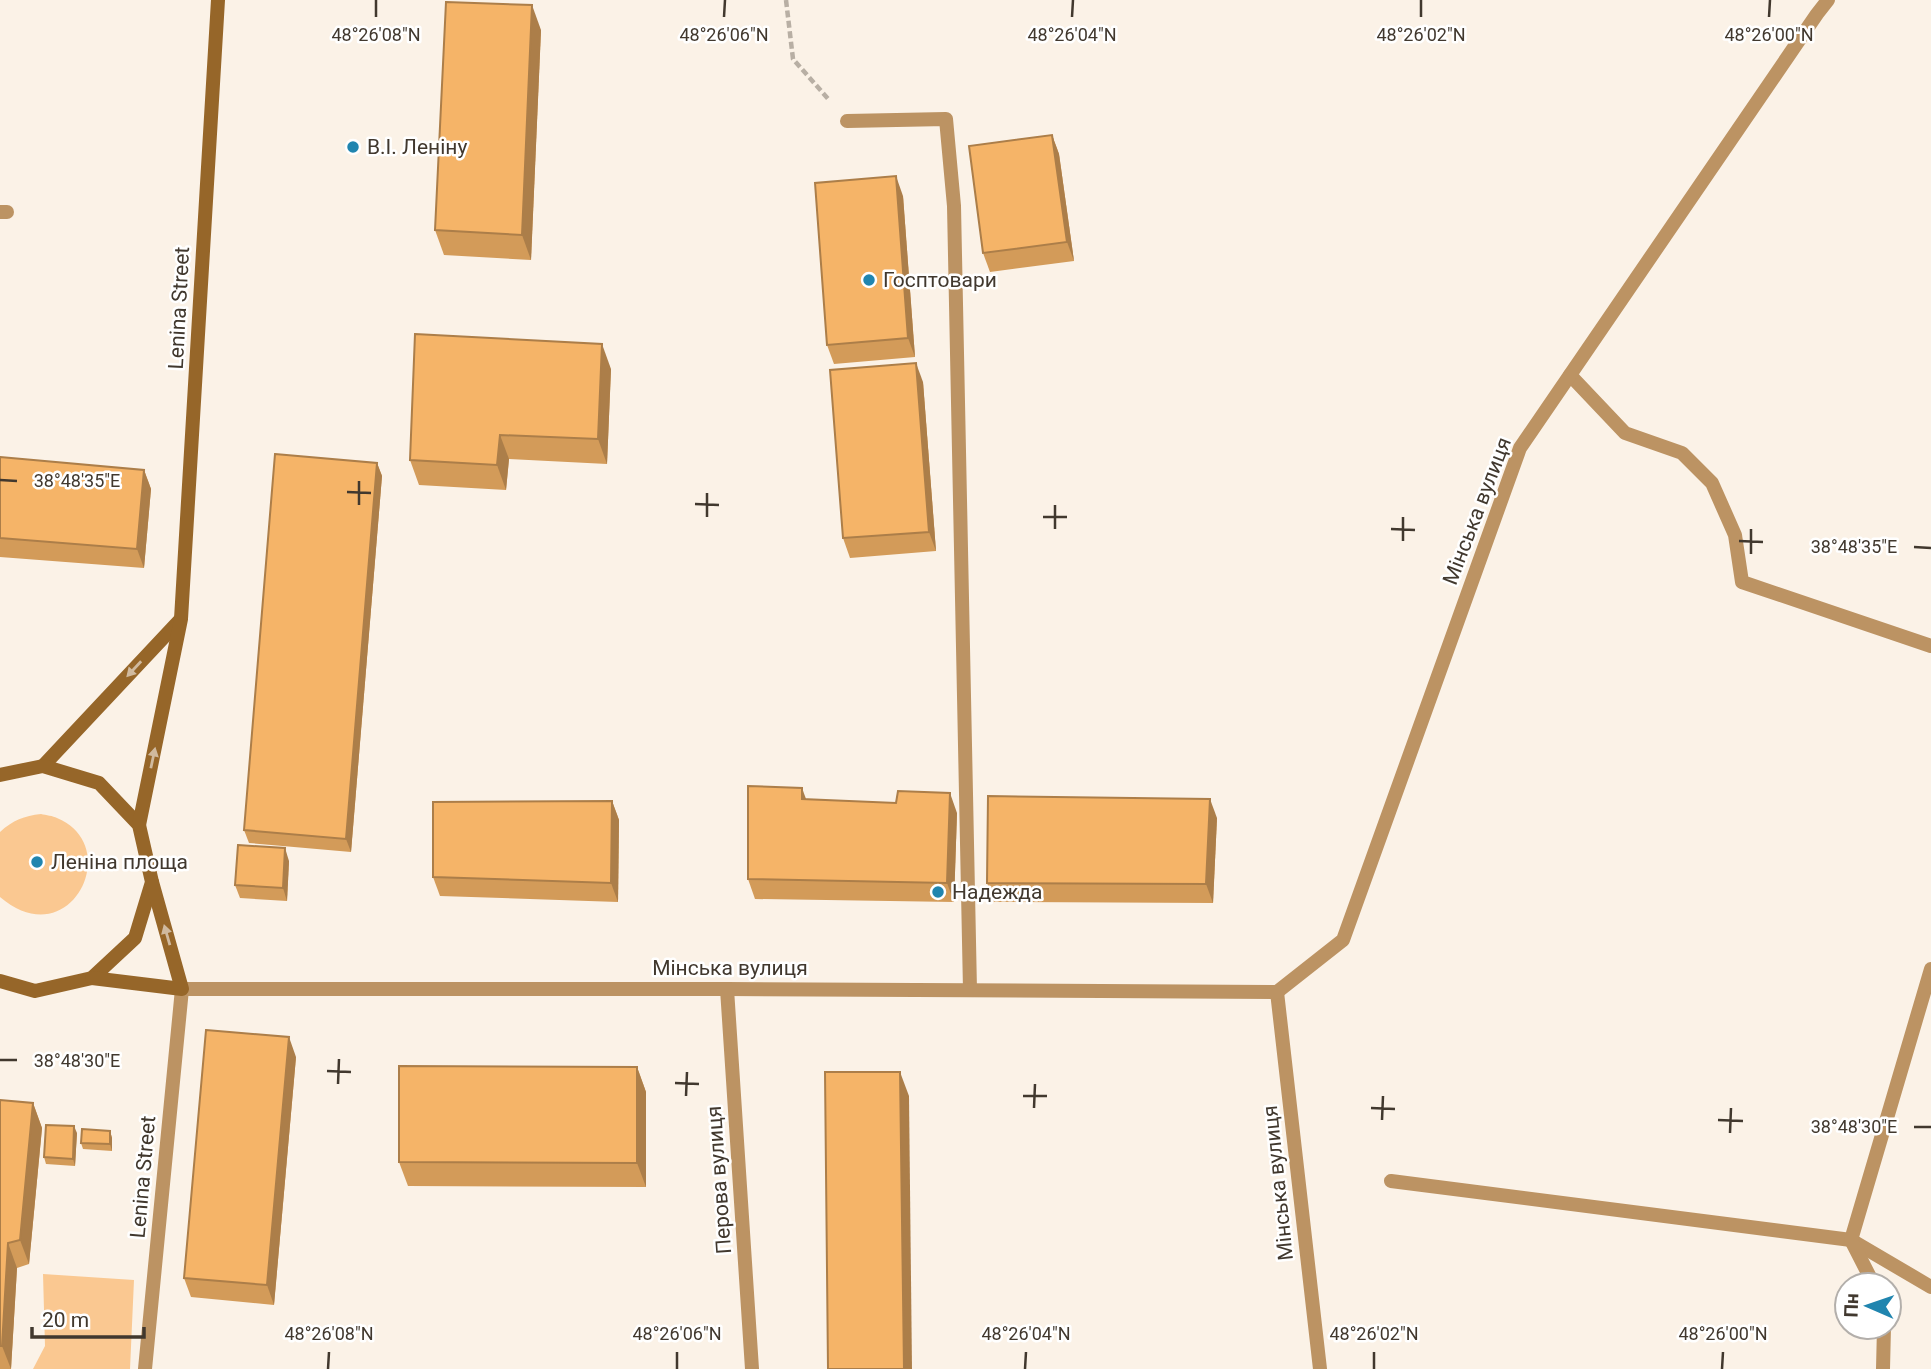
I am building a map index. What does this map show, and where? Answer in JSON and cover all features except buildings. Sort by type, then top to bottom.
[{"type":"street","name":"Lenina Street","points":[[139,825],[181,619],[218,0]]},
{"type":"street","name":"Мінська вулиця","points":[[182,989],[1277,992],[1343,940],[1521,448],[1815,7],[1828,0]]},
{"type":"street","points":[[847,121],[946,118],[954,206],[970,990]]},
{"type":"street","points":[[1570,375],[1625,433],[1682,453],[1712,483],[1735,536],[1742,582],[1931,646]]},
{"type":"street","points":[[43,766],[181,619]]},
{"type":"street","points":[[0,775],[43,766],[99,783],[139,825],[182,989],[92,978],[35,991],[0,981]]},
{"type":"street","points":[[92,978],[135,938],[152,882]]},
{"type":"street","points":[[1867,1271],[1851,1240],[1931,970]]},
{"type":"street","name":"Lenina Street","points":[[145,1369],[182,989]]},
{"type":"street","name":"Перова вулиця","points":[[727,989],[752,1369]]},
{"type":"street","name":"Мінська вулиця","points":[[1277,992],[1320,1369]]},
{"type":"street","points":[[1391,1181],[1851,1240],[1931,1287]]},
{"type":"street","points":[[1883,1369],[1884,1341]]},
{"type":"path","points":[[786,0],[793,59],[847,121]]},
{"type":"shaded area","points":[[41,814],[57,818],[77,832],[87,851],[87,871],[80,890],[67,906],[48,914],[25,912],[0,897],[0,832],[19,819]]},
{"type":"shaded area","points":[[43,1274],[134,1280],[130,1369],[33,1369],[45,1346]]},
{"type":"place","name":"В.І. Леніну","points":[[353,147]]},
{"type":"place","name":"Госптовари","points":[[869,280]]},
{"type":"place","name":"Леніна площа","points":[[37,862]]},
{"type":"place","name":"Надежда","points":[[938,892]]}]
